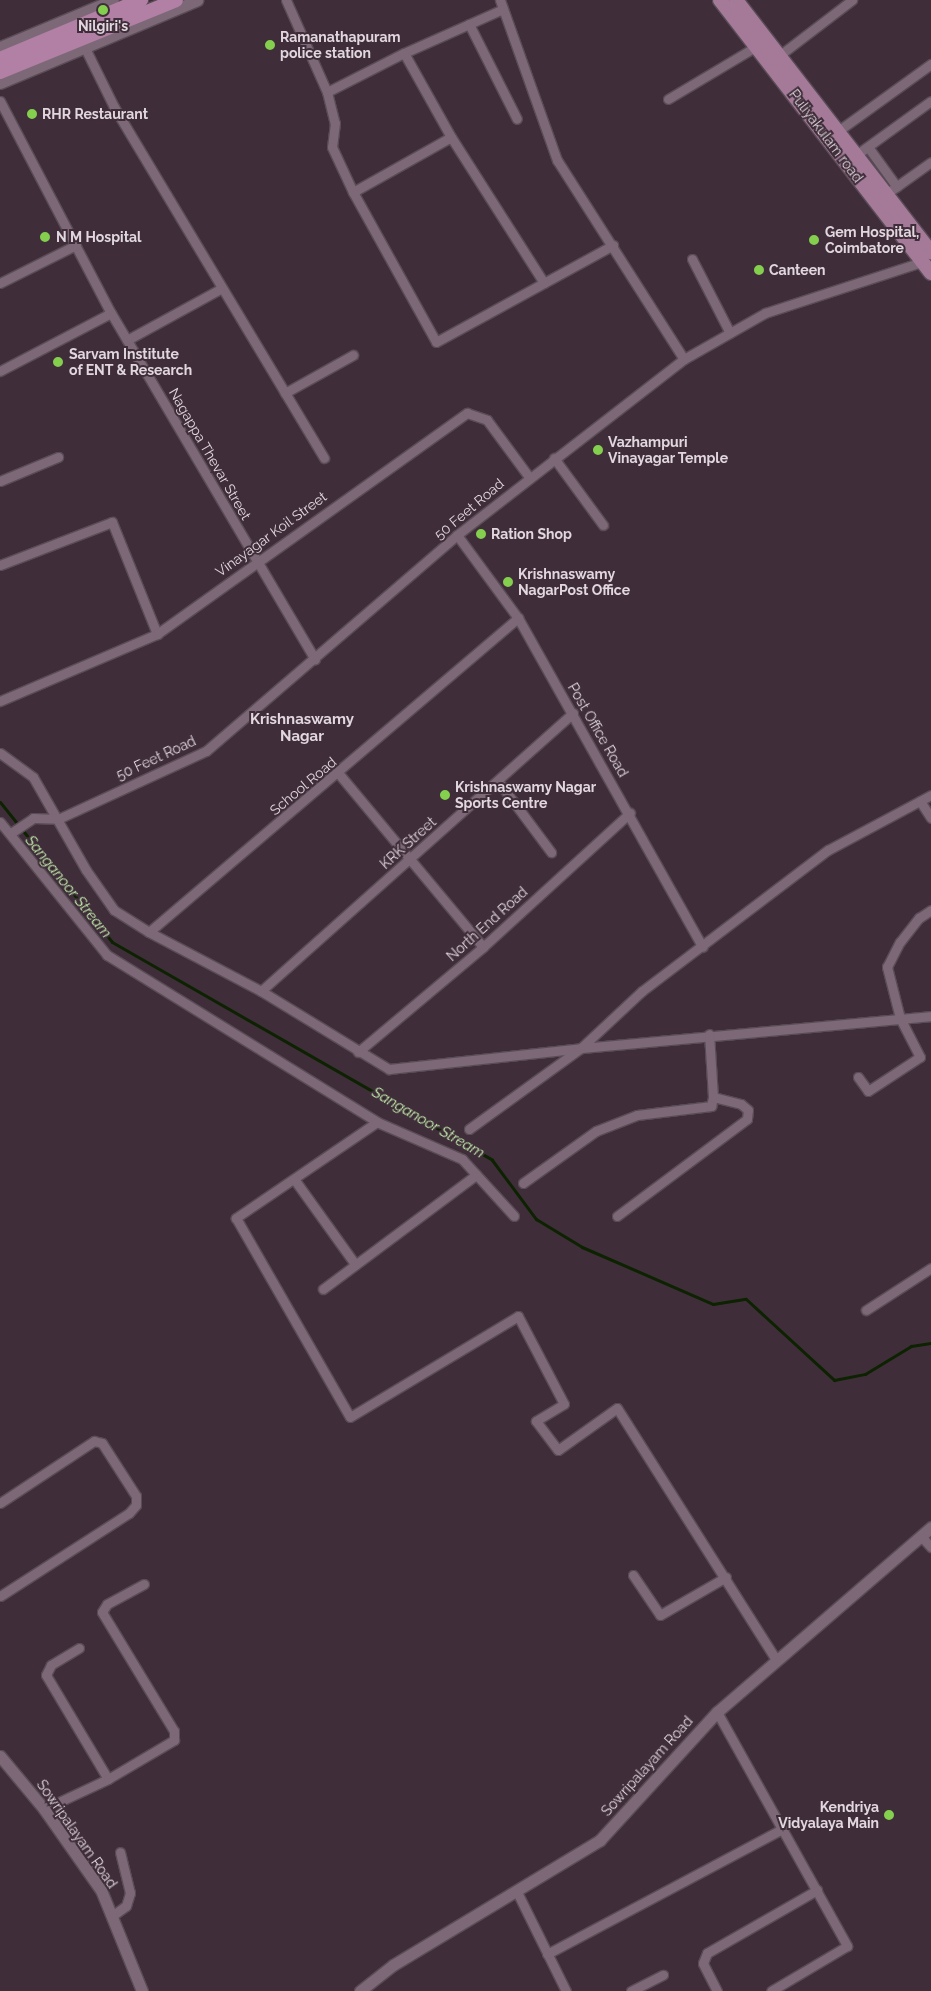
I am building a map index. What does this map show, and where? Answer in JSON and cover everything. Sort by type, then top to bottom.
[{"type":"highway","points":[[0,59],[141,0]]},
{"type":"highway","points":[[0,72],[176,0]]},
{"type":"main road","name":"Puliyakulam road","points":[[720,0],[927,256]]},
{"type":"main road","name":"Puliyakulam road","points":[[736,0],[838,131],[862,151],[892,191],[927,256]]},
{"type":"street","points":[[0,47],[113,0]]},
{"type":"street","points":[[0,83],[197,0]]},
{"type":"street","points":[[286,0],[327,92],[335,123],[332,147],[353,192],[436,342],[613,245]]},
{"type":"street","points":[[780,55],[852,0]]},
{"type":"street","points":[[327,92],[404,53],[469,24],[501,4],[557,160],[684,359]]},
{"type":"street","points":[[469,24],[517,119]]},
{"type":"street","points":[[84,46],[114,107],[220,289],[324,458]]},
{"type":"street","points":[[668,99],[757,46]]},
{"type":"street","points":[[404,53],[451,137],[544,283]]},
{"type":"street","points":[[838,131],[931,64]]},
{"type":"street","points":[[862,151],[931,101]]},
{"type":"street","name":"Nagappa Thevar Street","points":[[0,102],[111,313],[315,659]]},
{"type":"street","points":[[353,192],[451,137]]},
{"type":"street","points":[[892,191],[931,162]]},
{"type":"street","points":[[0,283],[76,245]]},
{"type":"street","name":"50 Feet Road","points":[[58,819],[206,751],[457,536],[529,477],[684,359],[765,313],[927,256]]},
{"type":"street","points":[[692,259],[730,333]]},
{"type":"street","points":[[127,340],[220,289]]},
{"type":"street","points":[[0,371],[111,313]]},
{"type":"street","points":[[285,393],[353,355]]},
{"type":"street","name":"Vinayagar Koil Street","points":[[0,701],[157,634],[256,561],[467,413],[487,420],[529,477]]},
{"type":"street","points":[[0,481],[58,457]]},
{"type":"street","points":[[554,458],[603,525]]},
{"type":"street","points":[[0,565],[112,522],[157,634]]},
{"type":"street","name":"Post Office Road","points":[[457,536],[518,618],[630,813],[703,946]]},
{"type":"street","name":"School Road","points":[[149,932],[339,774],[518,618]]},
{"type":"street","name":"KRK Street","points":[[261,991],[573,714]]},
{"type":"street","points":[[0,753],[33,777],[86,870],[114,910],[149,932],[261,991],[358,1052],[389,1069],[709,1034],[931,1016]]},
{"type":"street","points":[[339,774],[412,858],[483,947]]},
{"type":"street","points":[[498,781],[551,852]]},
{"type":"street","points":[[470,1129],[581,1048],[642,992],[828,850],[931,795]]},
{"type":"street","points":[[920,801],[931,818]]},
{"type":"street","name":"North End Road","points":[[358,1052],[483,947],[630,813]]},
{"type":"street","points":[[11,833],[33,818],[58,819]]},
{"type":"street","points":[[0,822],[11,833],[107,955],[377,1122],[462,1159],[514,1216]]},
{"type":"street","points":[[858,1077],[868,1092],[920,1057],[900,1018],[887,967],[900,942],[919,918],[931,910]]},
{"type":"street","points":[[523,1183],[596,1131],[637,1115],[711,1106],[713,1097],[709,1034]]},
{"type":"street","points":[[617,1216],[747,1119],[748,1110],[741,1104],[713,1097]]},
{"type":"street","points":[[377,1122],[236,1218],[350,1417],[518,1316],[564,1404],[536,1421],[558,1450],[616,1408],[726,1577],[777,1661]]},
{"type":"street","points":[[323,1289],[476,1175]]},
{"type":"street","points":[[294,1179],[355,1264]]},
{"type":"street","points":[[866,1310],[931,1268]]},
{"type":"street","points":[[0,1503],[94,1441],[102,1443],[136,1496],[136,1505],[129,1513],[0,1596]]},
{"type":"street","name":"Sowripalayam Road","points":[[360,1991],[393,1965],[600,1840],[717,1712],[931,1527]]},
{"type":"street","points":[[921,1536],[931,1547]]},
{"type":"street","points":[[633,1574],[660,1615],[726,1577]]},
{"type":"street","points":[[44,1810],[164,1749],[174,1740],[174,1731],[102,1612],[107,1604],[144,1584]]},
{"type":"street","points":[[79,1648],[50,1665],[46,1675],[108,1779]]},
{"type":"street","points":[[717,1712],[784,1828],[847,1946],[771,1991]]},
{"type":"street","name":"Sowripalayam Road","points":[[0,1756],[44,1810],[100,1890],[142,1991]]},
{"type":"street","points":[[547,1954],[784,1828]]},
{"type":"street","points":[[112,1916],[126,1906],[130,1893],[120,1852]]},
{"type":"street","points":[[516,1890],[566,1991]]},
{"type":"street","points":[[717,1991],[703,1963],[707,1953],[817,1890]]},
{"type":"street","points":[[631,1991],[663,1974]]},
{"type":"waterway","name":"Sanganoor Stream","points":[[0,802],[112,942],[492,1160],[536,1219],[582,1247],[713,1304],[746,1299],[834,1380],[865,1374],[911,1346],[931,1343]]},
{"type":"place","name":"Nilgiri's","points":[[103,10]]},
{"type":"place","name":"Ramanathapuram police station","points":[[270,45]]},
{"type":"place","name":"RHR Restaurant","points":[[32,114]]},
{"type":"place","name":"N M Hospital","points":[[45,237]]},
{"type":"place","name":"Gem Hospital, Coimbatore","points":[[814,240]]},
{"type":"place","name":"Canteen","points":[[759,270]]},
{"type":"place","name":"Sarvam Institute of ENT & Research","points":[[58,362]]},
{"type":"place","name":"Vazhampuri Vinayagar Temple","points":[[598,450]]},
{"type":"place","name":"Ration Shop","points":[[481,534]]},
{"type":"place","name":"Krishnaswamy NagarPost Office","points":[[508,582]]},
{"type":"place","name":"Krishnaswamy Nagar Sports Centre","points":[[445,795]]},
{"type":"place","name":"Kendriya Vidyalaya Main","points":[[889,1815]]},
{"type":"district","name":"Krishnaswamy Nagar","points":[[302,728]]}]
